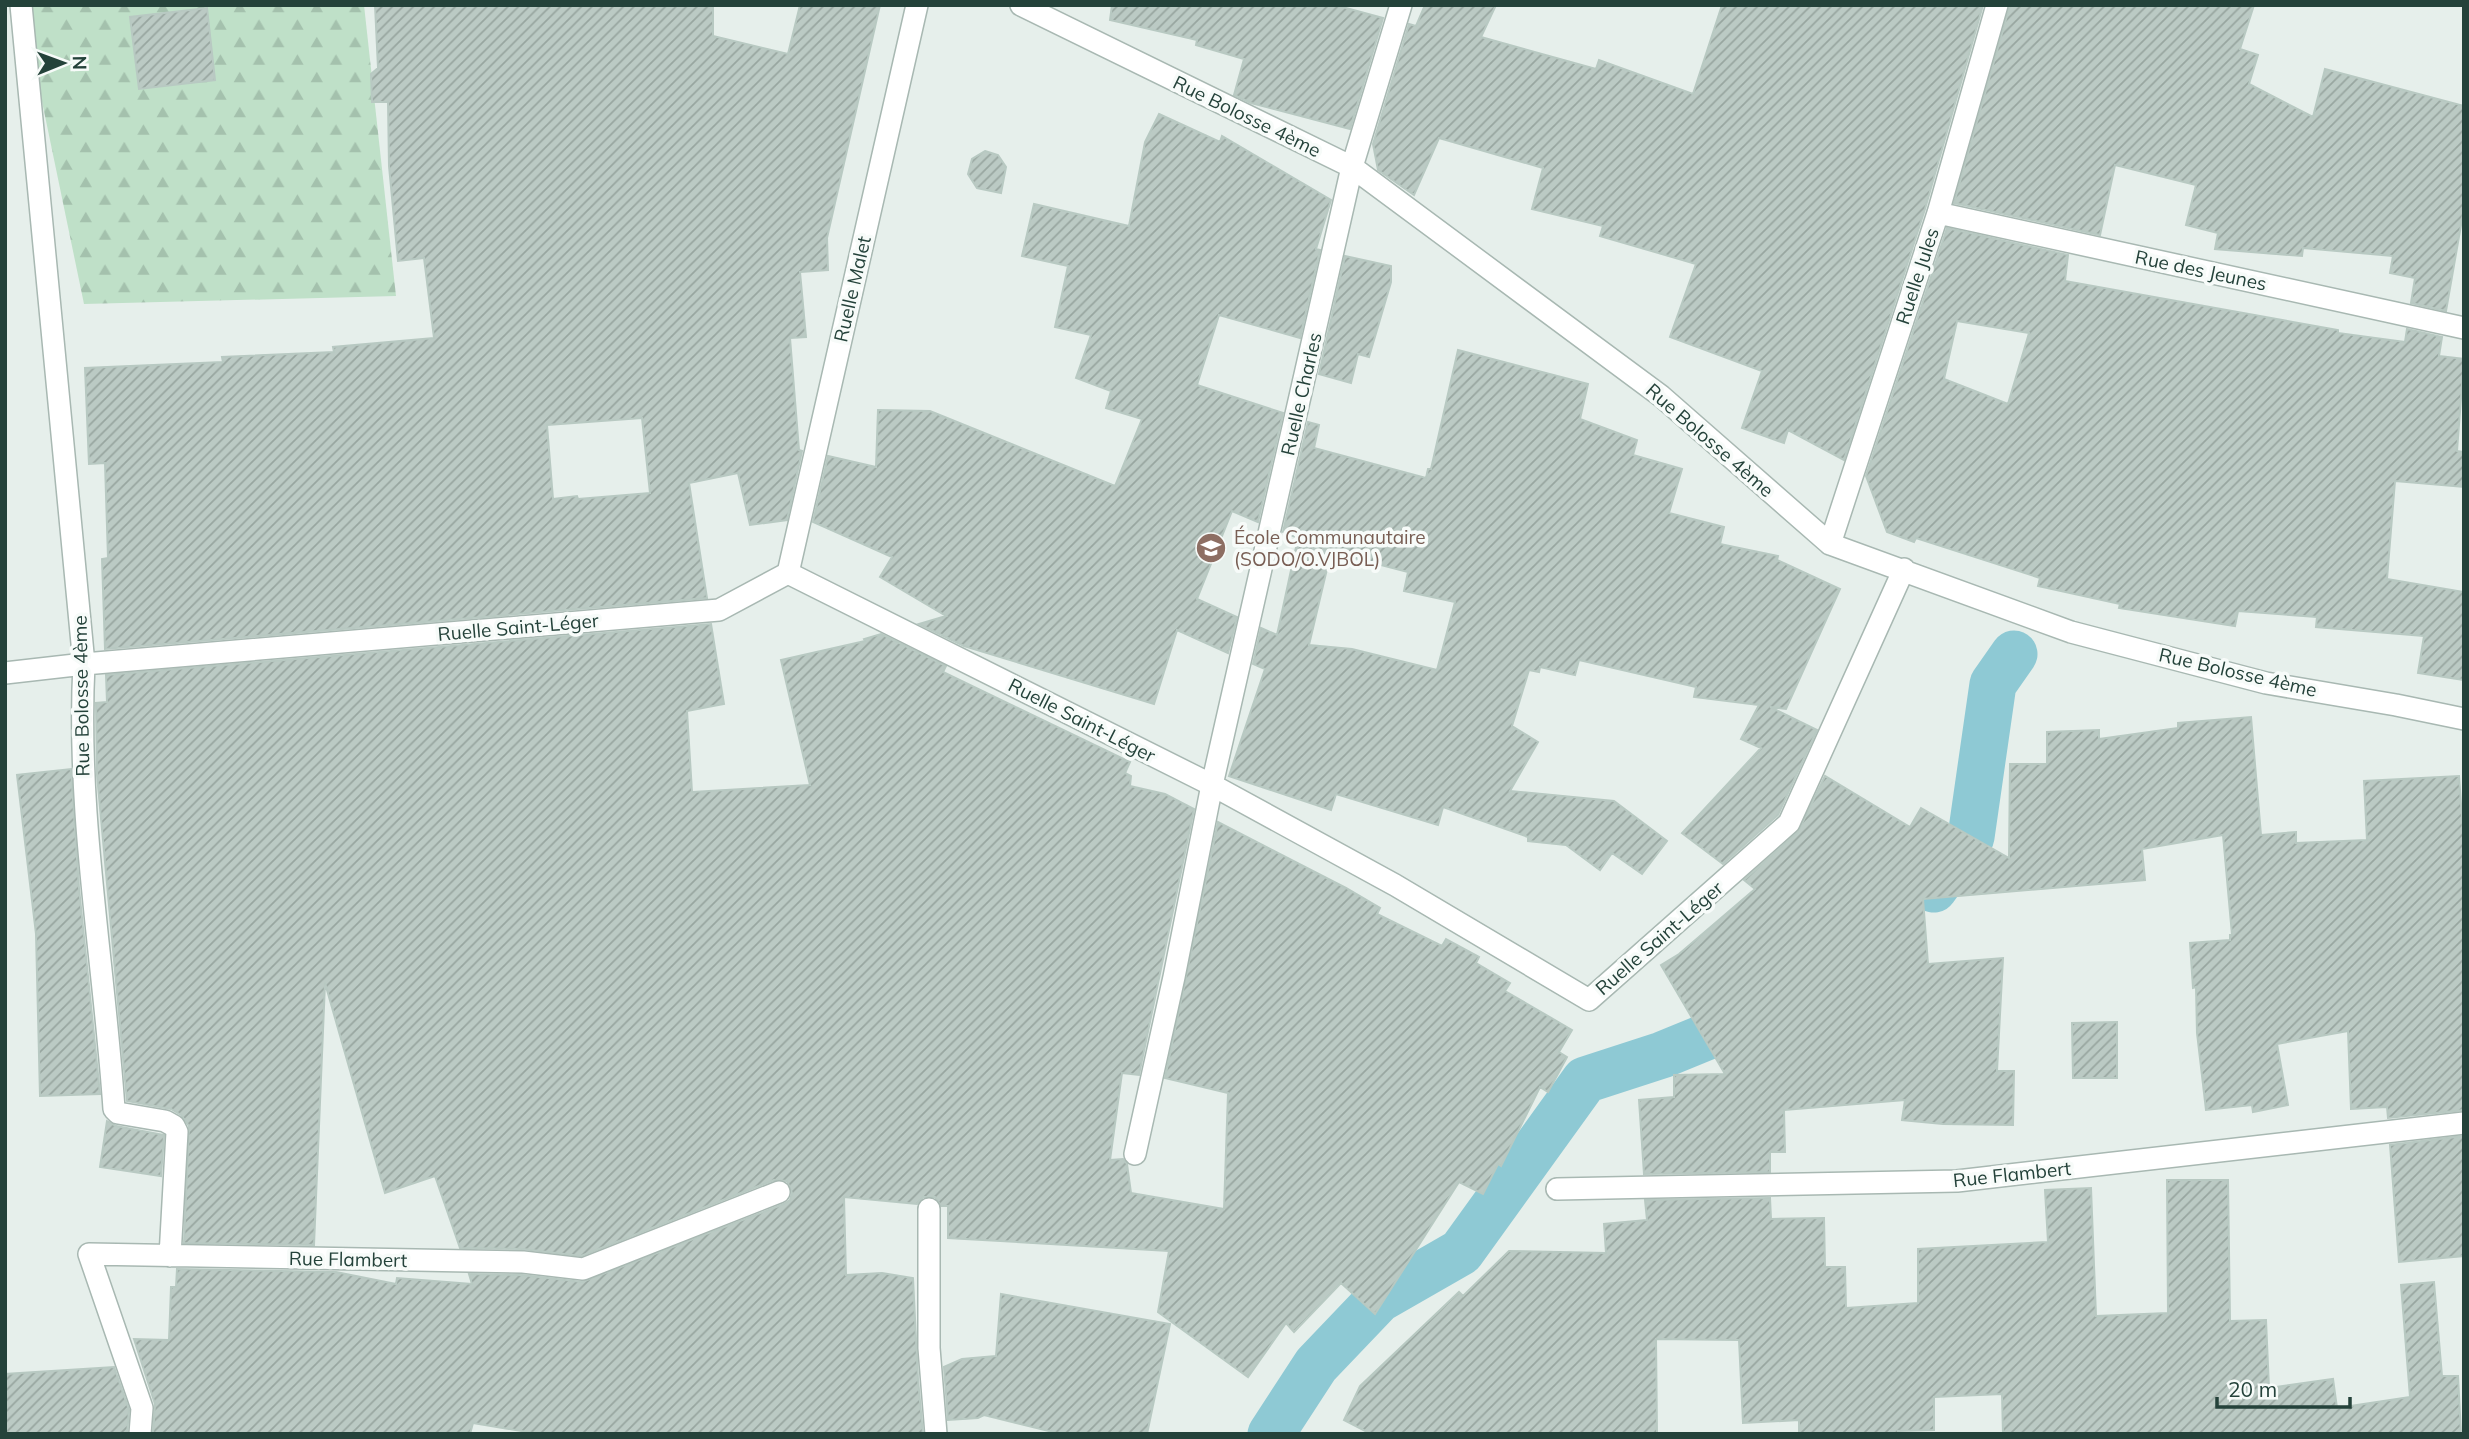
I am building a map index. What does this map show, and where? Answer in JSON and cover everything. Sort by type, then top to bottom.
[{"type":"street","name":"Rue Bolosse 4ème","points":[[21,5],[84,664],[81,715],[83,802],[114,1109],[118,1113],[165,1121],[174,1126],[177,1132],[170,1256]]},
{"type":"street","name":"Ruelle Malet","points":[[788,573],[917,5]]},
{"type":"street","name":"Rue Bolosse 4ème","points":[[1021,5],[1352,167],[1661,396],[1830,544],[2071,632],[2266,682],[2464,719]]},
{"type":"street","name":"Ruelle Charles","points":[[1135,1154],[1212,785],[1352,167],[1401,5]]},
{"type":"street","name":"Ruelle Jules","points":[[1830,544],[1938,213],[1997,5]]},
{"type":"street","name":"Rue des Jeunes","points":[[1938,213],[2464,328]]},
{"type":"street","name":"Ruelle Saint-Léger","points":[[5,673],[719,610],[788,573],[1212,785],[1395,885],[1589,1000],[1789,823],[1904,569]]},
{"type":"street","name":"Rue Flambert","points":[[1557,1189],[1957,1181],[2464,1123]]},
{"type":"street","name":"Rue Flambert","points":[[140,1434],[142,1408],[89,1254],[523,1262],[583,1269],[779,1192]]},
{"type":"street","points":[[929,1209],[929,1348],[936,1434]]},
{"type":"green space","points":[[22,5],[364,5],[396,296],[84,304]]},
{"type":"building","points":[[375,5],[713,5],[713,36],[788,54],[800,5],[880,5],[827,238],[828,270],[800,272],[806,337],[790,338],[799,450],[802,451],[787,520],[750,525],[738,473],[689,483],[707,598],[105,649],[102,559],[108,558],[105,463],[89,464],[85,368],[223,362],[222,357],[334,352],[333,347],[434,338],[424,258],[398,261],[389,166],[388,102],[372,102],[371,74],[378,68]],"holes":[[[642,418],[650,493],[553,499],[547,425]]]},
{"type":"building","points":[[1112,5],[1335,5],[1383,18],[1350,129],[1251,103],[1234,95],[1244,59],[1196,45],[1197,40],[1110,20]]},
{"type":"building","points":[[1425,5],[1496,5],[1481,37],[1596,69],[1599,60],[1693,94],[1722,5],[1983,5],[1925,209],[1844,460],[1788,430],[1784,443],[1742,428],[1762,371],[1670,337],[1696,264],[1600,236],[1603,226],[1532,209],[1543,168],[1439,138],[1414,195],[1378,170],[1373,144],[1409,24],[1416,26]]},
{"type":"building","points":[[2010,5],[2254,5],[2240,49],[2258,55],[2249,84],[2313,117],[2325,69],[2464,106],[2464,208],[2446,311],[2411,303],[2415,278],[2390,273],[2393,256],[2303,248],[2302,256],[2215,249],[2218,233],[2186,225],[2196,185],[2115,165],[2100,235],[1954,203]]},
{"type":"building","points":[[207,8],[215,80],[139,89],[130,17]]},
{"type":"building","points":[[1159,114],[1220,142],[1222,136],[1331,200],[1316,249],[1320,250],[1300,338],[1219,315],[1197,385],[1283,413],[1258,522],[1232,511],[1197,599],[1237,617],[1228,653],[1177,630],[1154,704],[964,646],[919,624],[946,616],[880,577],[892,557],[813,522],[828,456],[876,467],[878,410],[930,411],[1115,486],[1142,419],[1106,408],[1111,391],[1076,378],[1091,335],[1055,327],[1068,266],[1022,256],[1034,204],[1129,226],[1145,142]]},
{"type":"building","points":[[985,151],[998,155],[1006,167],[1001,193],[977,188],[968,174],[972,159]]},
{"type":"building","points":[[1947,228],[2068,255],[2065,281],[2338,330],[2338,333],[2405,342],[2407,329],[2442,337],[2439,356],[2464,359],[2457,451],[2464,452],[2464,487],[2395,481],[2387,579],[2464,592],[2464,680],[2418,673],[2424,636],[2316,627],[2317,617],[2238,611],[2235,626],[2119,608],[2120,604],[2038,586],[2040,578],[1916,538],[1914,542],[1887,532],[1866,476]],"holes":[[[1957,321],[2029,333],[2008,404],[1944,379]]]},
{"type":"building","points":[[1345,256],[1391,266],[1391,282],[1369,357],[1358,354],[1351,383],[1319,374]]},
{"type":"building","points":[[1458,350],[1588,384],[1580,419],[1637,440],[1633,455],[1682,469],[1669,513],[1724,527],[1720,544],[1778,556],[1777,560],[1840,589],[1786,709],[1770,707],[1817,730],[1778,815],[1723,864],[1682,833],[1761,748],[1741,739],[1759,705],[1694,697],[1696,687],[1579,660],[1575,675],[1540,667],[1539,672],[1529,670],[1512,726],[1538,742],[1510,791],[1614,801],[1667,841],[1642,874],[1612,853],[1600,870],[1566,845],[1528,841],[1528,837],[1443,807],[1438,825],[1336,794],[1331,810],[1229,776],[1265,669],[1253,664],[1261,628],[1277,635],[1298,538],[1283,532],[1308,422],[1319,425],[1314,448],[1426,478],[1428,469],[1431,469]],"holes":[[[1331,552],[1408,572],[1404,591],[1455,602],[1437,670],[1352,649],[1309,645]]]},
{"type":"building","points":[[711,624],[724,704],[687,711],[692,792],[810,785],[781,660],[865,641],[864,639],[881,634],[946,666],[943,672],[1130,762],[1125,773],[1131,776],[1130,786],[1165,794],[1194,809],[1139,1075],[1122,1073],[1110,1160],[1123,1159],[1127,1164],[1131,1193],[1224,1209],[1228,1093],[1165,1078],[1218,822],[1346,888],[1380,908],[1377,914],[1442,946],[1446,939],[1479,957],[1476,963],[1510,983],[1505,991],[1572,1030],[1559,1052],[1567,1057],[1548,1092],[1540,1087],[1501,1166],[1498,1164],[1483,1194],[1459,1182],[1375,1314],[1341,1283],[1294,1332],[1286,1323],[1248,1377],[1158,1312],[1169,1251],[948,1238],[948,1206],[941,1206],[935,1197],[923,1197],[917,1204],[844,1197],[846,1275],[882,1273],[913,1278],[923,1434],[539,1434],[473,1423],[470,1434],[153,1434],[155,1404],[134,1339],[169,1340],[171,1287],[176,1287],[177,1269],[336,1272],[396,1284],[397,1278],[472,1284],[469,1274],[522,1275],[582,1282],[784,1204],[790,1200],[792,1193],[787,1181],[774,1180],[581,1256],[523,1249],[460,1248],[435,1176],[385,1193],[325,983],[314,1245],[184,1243],[189,1126],[181,1115],[171,1109],[127,1101],[97,775],[96,703],[107,702],[106,675]]},
{"type":"building","points":[[2251,717],[2261,835],[2296,832],[2296,843],[2367,840],[2364,781],[2459,776],[2464,845],[2464,1110],[2388,1118],[2387,1107],[2351,1109],[2348,1031],[2277,1044],[2288,1105],[2253,1112],[2252,1105],[2206,1110],[2190,943],[2230,940],[2232,935],[2223,835],[2142,849],[2145,880],[1923,899],[1928,964],[2003,958],[1997,1071],[2014,1071],[2013,1125],[1943,1124],[1902,1120],[1905,1100],[1784,1110],[1785,1152],[1770,1152],[1770,1172],[1644,1174],[1639,1100],[1674,1097],[1674,1075],[1725,1074],[1661,965],[1679,954],[1755,889],[1744,880],[1798,832],[1825,776],[1910,827],[1921,808],[2009,858],[2010,764],[2047,764],[2047,732],[2099,730],[2099,739],[2178,728],[2178,723]]},
{"type":"building","points":[[71,769],[79,888],[100,1094],[40,1096],[36,934],[17,775]]},
{"type":"building","points":[[2117,1022],[2117,1078],[2073,1078],[2072,1023]]},
{"type":"building","points":[[107,1121],[116,1126],[164,1135],[161,1176],[100,1167]]},
{"type":"building","points":[[2464,1136],[2464,1256],[2399,1262],[2390,1145]]},
{"type":"building","points":[[2167,1180],[2228,1180],[2230,1321],[2266,1320],[2269,1388],[2333,1379],[2337,1408],[2410,1397],[2401,1285],[2434,1282],[2442,1376],[2458,1376],[2461,1434],[2003,1434],[2002,1394],[1934,1397],[1934,1430],[1898,1431],[1898,1434],[1799,1434],[1799,1420],[1743,1423],[1739,1340],[1656,1339],[1657,1434],[1371,1434],[1344,1420],[1360,1386],[1459,1292],[1463,1296],[1509,1251],[1606,1253],[1604,1224],[1647,1220],[1645,1200],[1770,1198],[1771,1219],[1824,1218],[1825,1267],[1845,1267],[1846,1308],[1918,1303],[1918,1249],[2048,1242],[2045,1190],[2091,1188],[2096,1316],[2168,1313]]},
{"type":"building","points":[[1001,1294],[1170,1324],[1147,1434],[1061,1434],[984,1415],[978,1418],[948,1420],[944,1367],[962,1359],[996,1356]]},
{"type":"building","points":[[114,1367],[129,1410],[127,1434],[5,1434],[5,1374]]},
{"type":"waterway","points":[[1934,889],[1971,837],[1993,684],[2014,654]]},
{"type":"waterway","points":[[1271,1434],[1316,1365],[1379,1299],[1461,1252],[1585,1080],[1662,1055],[1750,1019],[1763,1011]]},
{"type":"place","name":"École Communautaire (SODO/O.VJBOL)","points":[[1211,548]]}]
